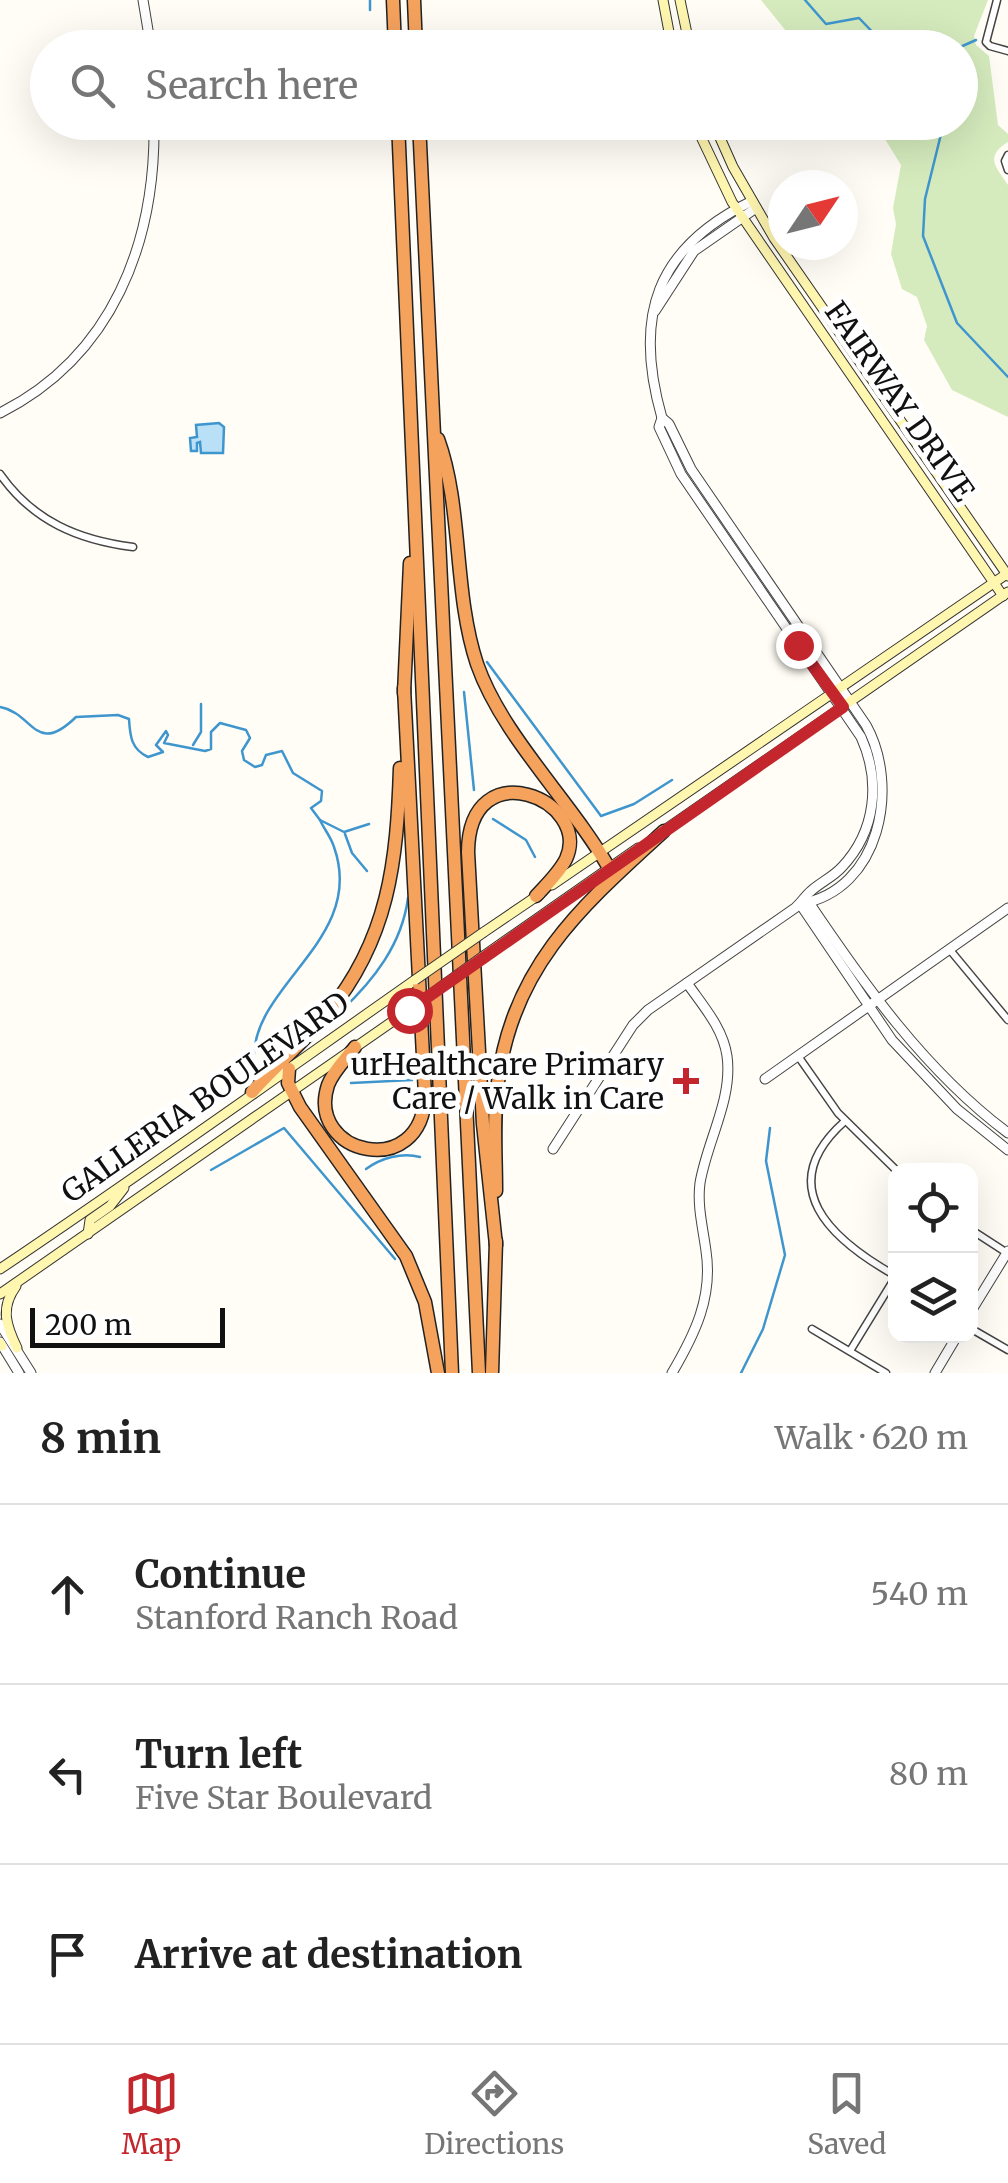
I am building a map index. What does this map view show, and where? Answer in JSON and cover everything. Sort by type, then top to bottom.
[{"type":"highway","points":[[393,0],[394,30]]},
{"type":"highway","points":[[414,0],[415,30]]},
{"type":"highway","points":[[399,140],[452,1373]]},
{"type":"highway","points":[[421,140],[479,1373]]},
{"type":"highway","points":[[432,423],[446,460],[459,574],[478,666],[504,715],[609,868]]},
{"type":"highway","points":[[252,1092],[338,1000],[365,953],[381,914],[395,861],[415,516]]},
{"type":"highway","points":[[355,1047],[327,1088],[329,1118],[339,1135],[353,1146],[374,1151],[391,1148],[418,1127],[425,1094],[404,688]]},
{"type":"highway","points":[[496,1245],[483,1124],[468,852],[472,822],[493,797],[510,792],[540,798],[554,808],[564,826],[569,843],[566,859],[536,896]]},
{"type":"highway","points":[[492,1373],[497,1088],[506,1037],[536,966],[564,926],[664,830]]},
{"type":"highway","points":[[289,1069],[291,1091],[406,1256],[425,1302],[438,1373]]},
{"type":"main road","points":[[663,0],[669,30]]},
{"type":"main road","points":[[680,0],[686,30]]},
{"type":"main road","name":"FAIRWAY DRIVE","points":[[703,140],[739,213],[1006,597]]},
{"type":"main road","name":"FAIRWAY DRIVE","points":[[722,140],[754,205],[1008,574]]},
{"type":"main road","points":[[888,428],[899,419]]},
{"type":"main road","name":"GALLERIA BOULEVARD","points":[[0,1270],[125,1186],[252,1092],[1008,574]]},
{"type":"main road","name":"GALLERIA BOULEVARD","points":[[0,1294],[609,868],[1006,597]]},
{"type":"main road","points":[[88,1234],[90,1220],[116,1200],[125,1186]]},
{"type":"main road","points":[[16,1348],[7,1326],[5,1306],[26,1276]]},
{"type":"street","points":[[143,0],[148,30]]},
{"type":"street","points":[[997,0],[986,42],[1008,51]]},
{"type":"street","points":[[0,413],[50,379],[78,353],[104,320],[141,244],[150,206],[154,140]]},
{"type":"street","points":[[1006,158],[1008,170]]},
{"type":"street","points":[[754,205],[704,230],[677,257],[658,290],[652,305],[655,311],[650,357],[662,418],[659,427],[681,474],[790,634],[838,691]]},
{"type":"street","points":[[662,418],[669,424],[691,469],[877,747],[884,791],[876,835],[856,868],[836,887],[805,901]]},
{"type":"street","points":[[0,474],[37,513],[63,530],[104,544],[133,547]]},
{"type":"street","points":[[790,634],[800,627]]},
{"type":"street","points":[[847,704],[884,791]]},
{"type":"street","points":[[856,868],[854,863],[873,803],[871,765]]},
{"type":"street","points":[[553,1149],[626,1033],[649,1010],[805,901],[839,871],[860,842]]},
{"type":"street","points":[[805,901],[902,1031],[948,1081],[1008,1133]]},
{"type":"street","points":[[805,901],[892,1040],[938,1090],[1008,1150]]},
{"type":"street","points":[[766,1079],[1008,908]]},
{"type":"street","points":[[950,950],[1008,1020]]},
{"type":"street","points":[[672,1373],[694,1334],[705,1302],[708,1262],[699,1189],[728,1070],[718,1028],[687,983]]},
{"type":"street","points":[[798,1056],[845,1121],[889,1163]]},
{"type":"street","points":[[845,1121],[814,1156],[810,1175],[812,1195],[822,1215],[842,1235],[888,1271]]},
{"type":"street","points":[[978,1234],[1007,1252],[978,1301]]},
{"type":"street","points":[[850,1352],[888,1289]]},
{"type":"street","points":[[0,1324],[31,1373]]},
{"type":"street","points":[[812,1329],[886,1373]]},
{"type":"street","points":[[978,1333],[1008,1350]]},
{"type":"street","points":[[935,1373],[953,1343]]},
{"type":"street","points":[[1,1344],[19,1373]]},
{"type":"green space","points":[[761,0],[988,0],[976,30],[785,30]]},
{"type":"green space","points":[[978,47],[989,56],[998,125],[1008,134],[1008,142],[996,153],[994,162],[1008,185],[1008,417],[952,390],[924,340],[927,326],[917,297],[902,289],[891,254],[896,224],[893,208],[901,165],[886,140],[978,140]]},
{"type":"water","points":[[219,423],[224,427],[223,453],[201,453],[200,442],[197,451],[191,451],[190,438],[197,437],[196,425]]},
{"type":"waterway","points":[[370,0],[370,10]]},
{"type":"waterway","points":[[805,0],[826,24],[859,18],[871,30]]},
{"type":"waterway","points":[[940,140],[925,199],[923,236],[957,323],[1008,377]]},
{"type":"waterway","points":[[487,662],[601,816],[634,804],[672,780]]},
{"type":"waterway","points":[[464,692],[474,790]]},
{"type":"waterway","points":[[193,745],[201,732],[201,704]]},
{"type":"waterway","points":[[0,707],[43,733],[52,733],[76,717],[118,715],[129,719],[135,746],[148,757],[163,752],[156,745],[166,731],[164,743],[205,751],[211,749],[211,732],[220,723],[246,730],[250,738],[242,751],[244,760],[255,767],[262,765],[266,755],[282,751],[293,773],[322,791],[321,801],[311,808],[320,820],[344,832],[369,824]]},
{"type":"waterway","points":[[493,819],[526,840],[535,857]]},
{"type":"waterway","points":[[254,1054],[260,1028],[272,1004],[324,933],[335,907],[340,879],[334,847],[320,820]]},
{"type":"waterway","points":[[345,834],[352,853],[367,871]]},
{"type":"waterway","points":[[341,1011],[385,960],[400,931],[408,898]]},
{"type":"waterway","points":[[351,1083],[412,1080]]},
{"type":"waterway","points":[[211,1170],[284,1128],[395,1259]]},
{"type":"waterway","points":[[741,1373],[763,1329],[785,1255],[766,1161],[770,1128]]},
{"type":"waterway","points":[[366,1169],[392,1157],[420,1157]]},
{"type":"place","name":"urHealthcare Primary Care / Walk in Care","points":[[686,1081]]},
{"type":"route","points":[[409,1010],[843,707],[798,645]]}]
